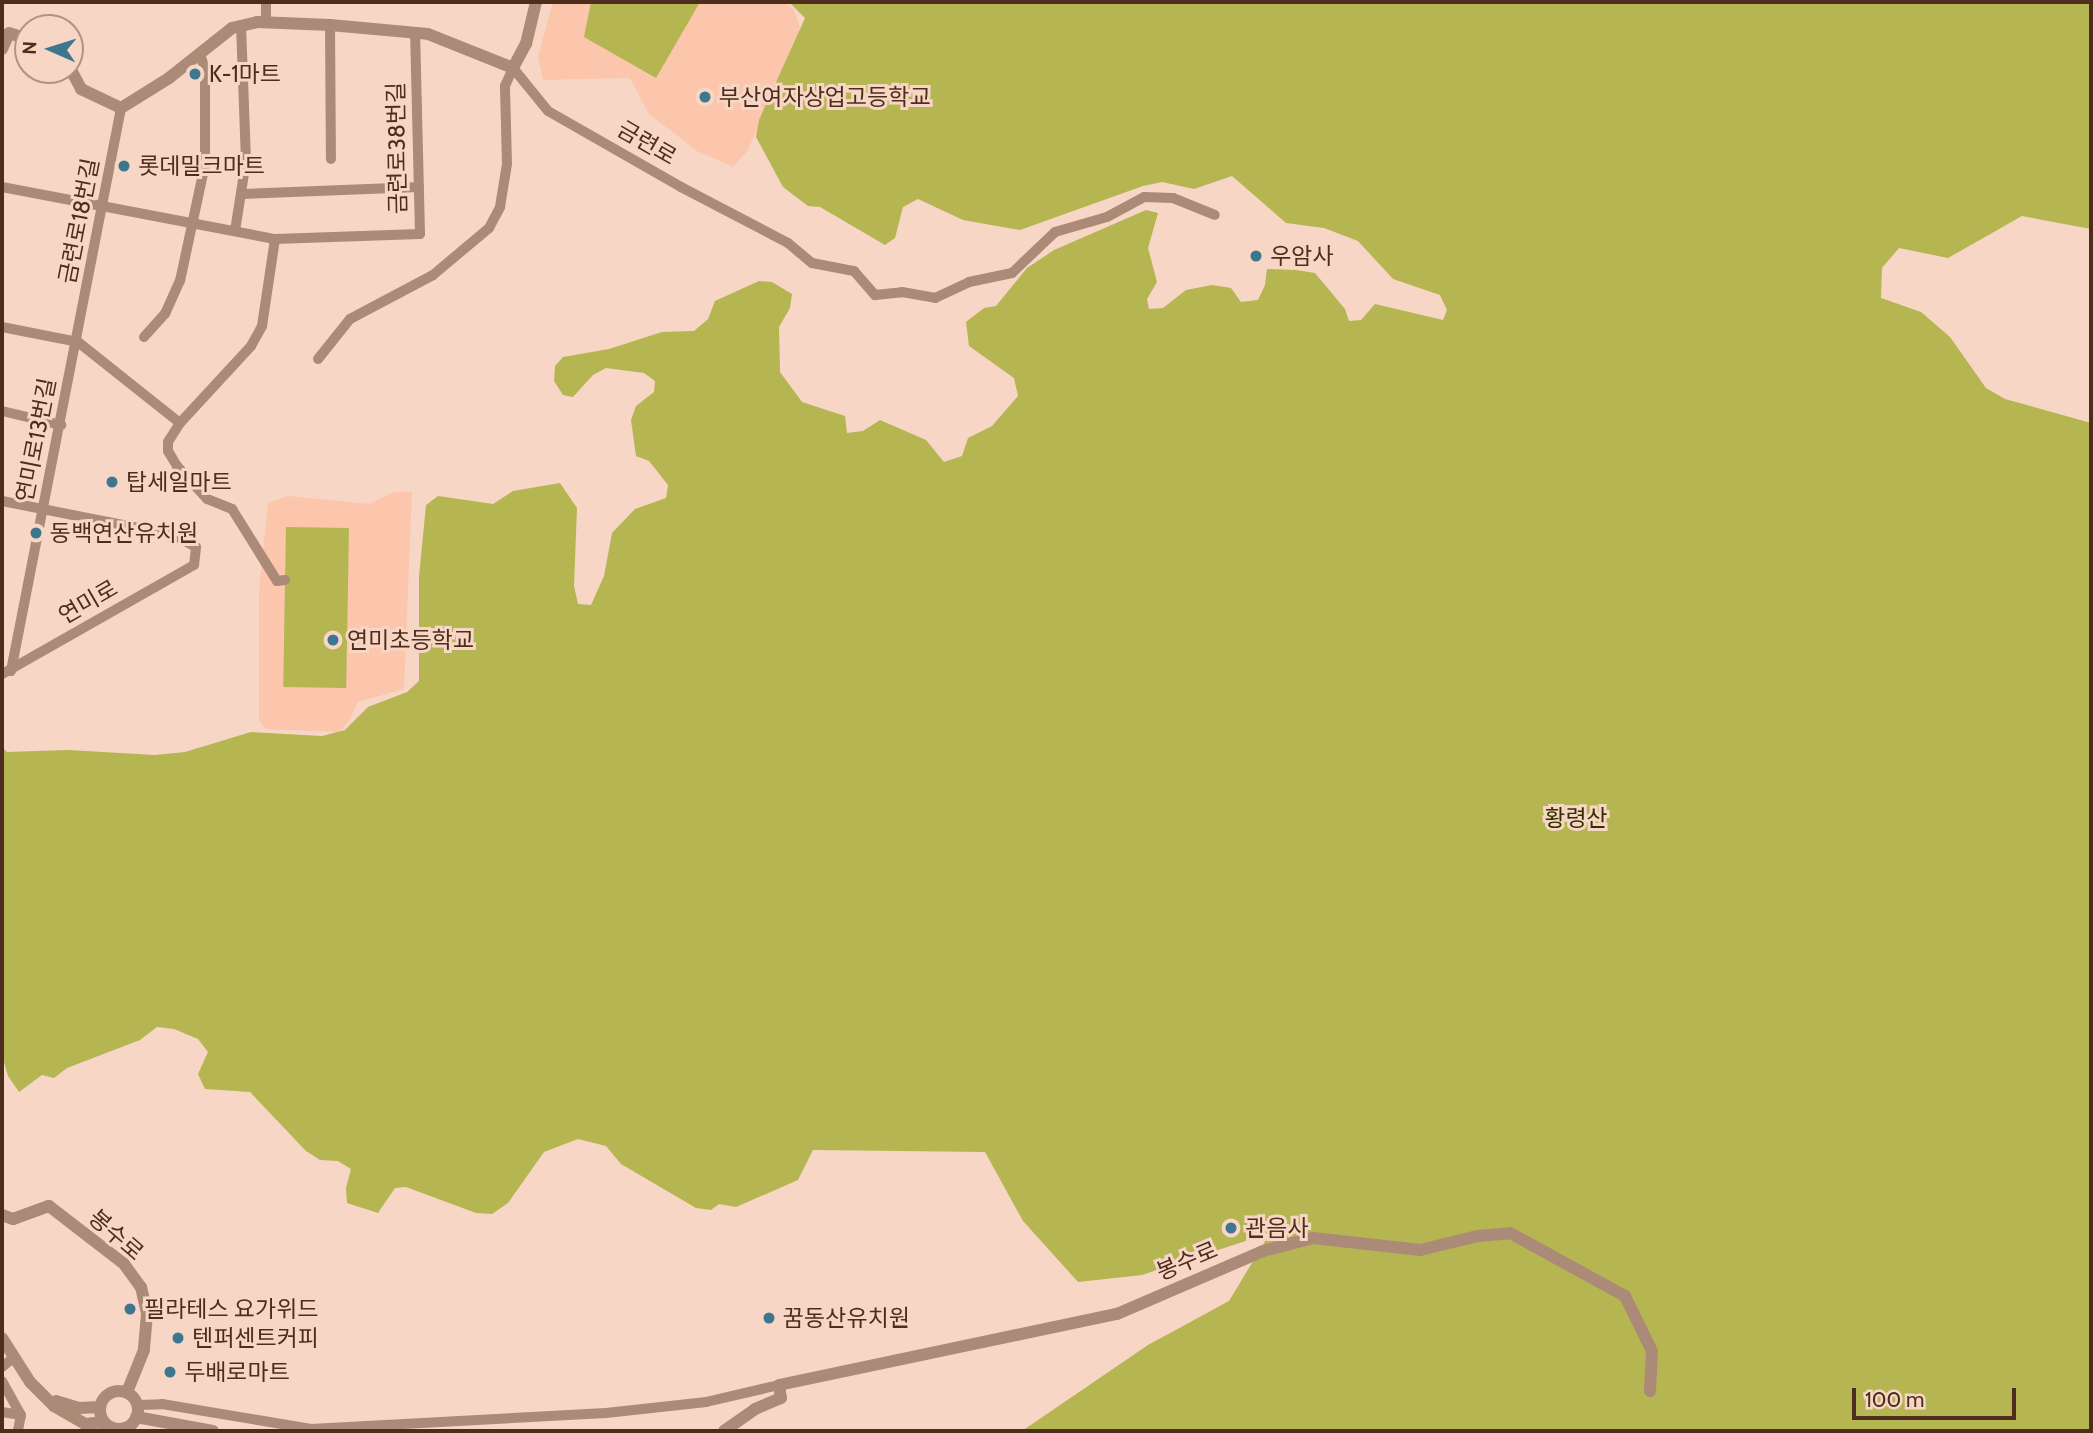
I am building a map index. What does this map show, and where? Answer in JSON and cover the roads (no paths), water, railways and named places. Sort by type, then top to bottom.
[{"type":"street","points":[[266,2],[266,23]]},
{"type":"street","points":[[318,359],[350,319],[433,275],[489,228],[500,207],[508,164],[505,86],[526,44],[536,2]]},
{"type":"street","points":[[330,24],[331,159]]},
{"type":"street","name":"금련로","points":[[121,108],[169,78],[232,28],[241,25],[330,24],[442,38],[513,68],[548,111],[681,187],[788,243],[812,263],[854,271],[876,295],[902,292],[934,298],[969,282],[1012,273],[1055,232],[1107,217],[1144,197],[1173,198],[1215,215]]},
{"type":"street","points":[[235,231],[246,161],[241,25]]},
{"type":"street","name":"금련로38번길","points":[[275,239],[420,234],[415,33]]},
{"type":"street","points":[[2,49],[5,34]]},
{"type":"street","points":[[144,337],[165,314],[180,281],[205,164],[205,70],[200,54]]},
{"type":"street","points":[[78,84],[81,89],[121,108]]},
{"type":"street","name":"금련로18번길","points":[[78,342],[121,108]]},
{"type":"street","points":[[2,187],[275,239],[262,326],[251,346],[180,423],[168,442],[167,451],[207,499],[232,509],[277,581],[285,580]]},
{"type":"street","points":[[242,194],[419,187]]},
{"type":"street","points":[[2,327],[78,342],[180,423]]},
{"type":"street","name":"연미로13번길","points":[[6,673],[44,509],[78,342]]},
{"type":"street","points":[[2,411],[61,425]]},
{"type":"street","points":[[2,501],[44,509]]},
{"type":"street","name":"연미로","points":[[6,673],[194,565],[196,547],[174,535],[44,509]]},
{"type":"street","name":"봉수로","points":[[2,1215],[13,1219],[49,1206],[124,1264],[141,1287],[147,1314],[144,1350],[127,1392]]},
{"type":"street","name":"봉수로","points":[[779,1385],[1117,1314],[1263,1251],[1313,1238],[1420,1250],[1478,1236],[1510,1233],[1625,1296],[1652,1350],[1650,1391]]},
{"type":"street","points":[[2,1338],[13,1358],[45,1398],[76,1420],[106,1427],[126,1429],[137,1411],[162,1404],[311,1429],[606,1413],[706,1402],[779,1385],[781,1398],[755,1409],[724,1431]]},
{"type":"street","points":[[2,1367],[13,1358]]},
{"type":"street","points":[[2,1381],[21,1415],[18,1431]]},
{"type":"street","points":[[100,1407],[110,1393],[127,1392],[137,1411],[213,1431]]},
{"type":"street","points":[[45,1398],[79,1408],[100,1407]]},
{"type":"street","points":[[100,1407],[106,1427]]},
{"type":"street","points":[[2,1412],[21,1415]]},
{"type":"place","name":"K-1마트","points":[[195,74]]},
{"type":"place","name":"부산여자상업고등학교","points":[[705,97]]},
{"type":"place","name":"롯데밀크마트","points":[[124,166]]},
{"type":"place","name":"우암사","points":[[1256,256]]},
{"type":"place","name":"탑세일마트","points":[[112,482]]},
{"type":"place","name":"동백연산유치원","points":[[36,533]]},
{"type":"place","name":"연미초등학교","points":[[333,640]]},
{"type":"place","name":"관음사","points":[[1231,1228]]},
{"type":"place","name":"필라테스 요가위드","points":[[130,1309]]},
{"type":"place","name":"꿈동산유치원","points":[[769,1318]]},
{"type":"place","name":"텐퍼센트커피","points":[[178,1338]]},
{"type":"place","name":"두배로마트","points":[[170,1372]]},
{"type":"park label","name":"황령산","points":[[1576,818]]}]
